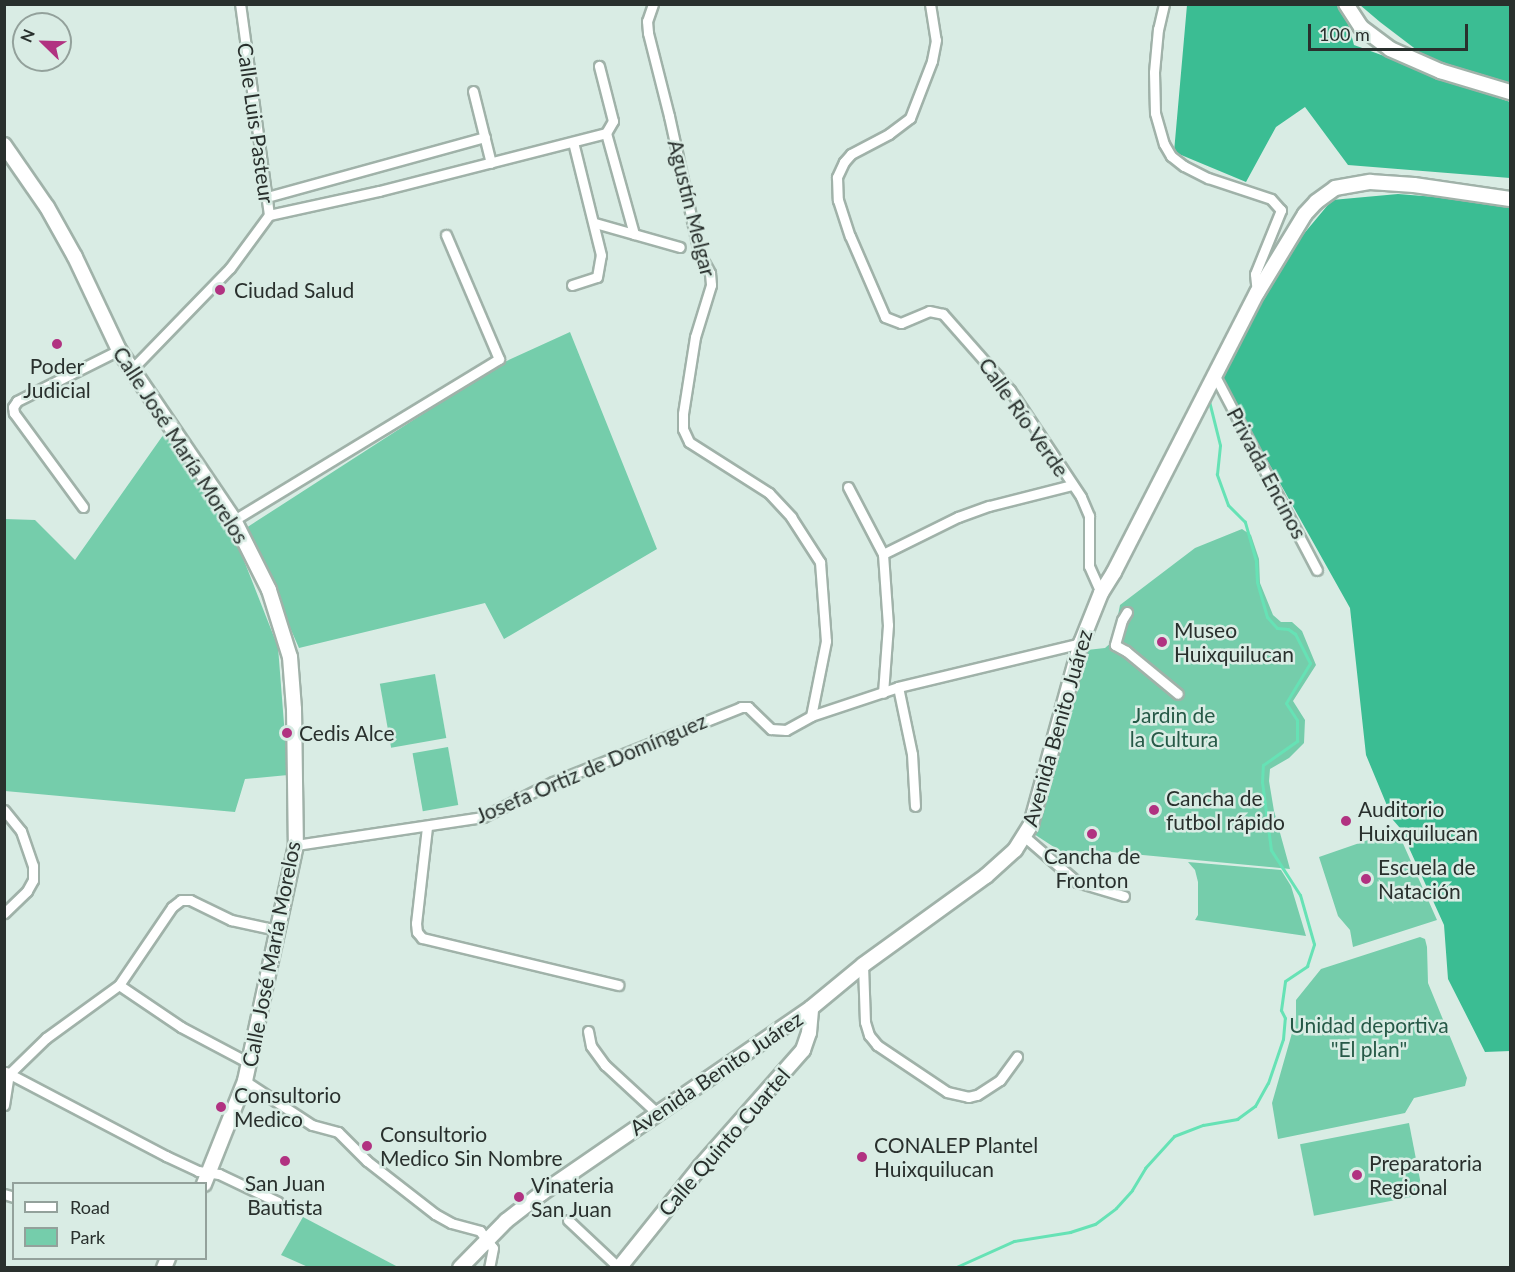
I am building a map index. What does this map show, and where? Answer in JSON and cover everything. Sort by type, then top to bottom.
[{"type":"main road","points":[[1346,4],[1361,27],[1390,49],[1440,71],[1510,92]]},
{"type":"main road","name":"Calle José María Morelos","points":[[4,145],[47,207],[75,257],[119,350],[131,370],[234,520],[269,590],[290,657],[294,710],[296,845],[261,1018],[245,1081],[206,1178]]},
{"type":"main road","name":"Avenida Benito Juárez","points":[[460,1268],[489,1239],[542,1193],[811,1008],[863,966],[986,876],[1025,837],[1031,824],[1081,643],[1101,593],[1257,293],[1305,214],[1326,193],[1335,188],[1370,182],[1414,185],[1510,199]]},
{"type":"main road","name":"Calle Quinto Cuartel","points":[[619,1267],[721,1142],[799,1055],[808,1033],[811,1008]]},
{"type":"street","name":"Calle Luis Pasteur","points":[[131,370],[230,268],[269,215],[240,4]]},
{"type":"street","name":"Agustín Melgar","points":[[653,4],[647,21],[648,33],[699,253],[710,273],[711,285],[697,328],[683,414],[683,429],[689,442],[709,457],[769,493],[791,517],[820,562],[826,641],[811,716]]},
{"type":"street","name":"Calle Río Verde","points":[[930,4],[936,40],[932,61],[910,118],[890,134],[852,154],[844,162],[837,177],[838,200],[850,236],[885,317],[901,323],[929,311],[937,311],[948,318],[1010,390],[1072,485],[1089,516],[1088,558],[1101,593]]},
{"type":"street","points":[[1164,4],[1158,29],[1154,72],[1155,113],[1164,144],[1171,156],[1184,166],[1208,178],[1271,199],[1281,210],[1255,274],[1257,293]]},
{"type":"street","points":[[269,215],[491,163],[606,133],[613,121],[599,66]]},
{"type":"street","points":[[472,92],[491,163]]},
{"type":"street","points":[[606,133],[634,234]]},
{"type":"street","points":[[267,197],[485,137]]},
{"type":"street","points":[[572,285],[597,277],[601,267],[595,223],[573,142]]},
{"type":"street","points":[[312,185],[315,205]]},
{"type":"street","points":[[595,223],[680,247]]},
{"type":"street","points":[[234,520],[499,359],[446,235]]},
{"type":"street","points":[[83,507],[14,413],[13,407],[17,401],[119,350]]},
{"type":"street","name":"Privada Encinos","points":[[1215,376],[1317,570]]},
{"type":"street","points":[[883,554],[958,517],[989,506],[1072,485]]},
{"type":"street","points":[[848,488],[883,554],[888,625],[883,693]]},
{"type":"street","points":[[1127,612],[1122,620],[1115,645],[1122,647],[1178,694]]},
{"type":"street","name":"Josefa Ortiz de Domínguez","points":[[296,845],[483,817],[553,782],[741,706],[748,707],[771,729],[786,730],[811,716],[898,687],[1081,643]]},
{"type":"street","points":[[898,687],[912,754],[915,806]]},
{"type":"street","points":[[4,810],[21,831],[33,866],[33,880],[27,891],[4,914]]},
{"type":"street","points":[[427,827],[416,923],[417,932],[422,938],[618,985]]},
{"type":"street","points":[[1025,837],[1077,882],[1124,896]]},
{"type":"street","points":[[4,1106],[7,1072],[46,1038],[119,985],[172,907],[181,900],[190,900],[231,920],[277,930]]},
{"type":"street","points":[[863,966],[865,1022],[869,1035],[877,1045],[947,1092],[968,1097],[977,1095],[1000,1080],[1017,1057]]},
{"type":"street","points":[[119,985],[181,1027],[249,1062]]},
{"type":"street","points":[[588,1031],[591,1046],[605,1065],[657,1113]]},
{"type":"street","points":[[7,1072],[198,1171],[206,1178],[219,1174],[278,1202]]},
{"type":"street","points":[[245,1081],[312,1125],[338,1132],[367,1161],[435,1214],[451,1223],[480,1231],[489,1239],[493,1248],[489,1268]]},
{"type":"street","points":[[568,1220],[619,1267]]},
{"type":"green space","points":[[1187,5],[1343,5],[1354,45],[1510,102],[1510,178],[1348,165],[1305,107],[1276,127],[1246,182],[1174,152]]},
{"type":"green space","points":[[1360,5],[1510,5],[1510,96],[1447,73]]},
{"type":"green space","points":[[1398,194],[1510,203],[1510,1051],[1485,1052],[1448,979],[1444,925],[1400,828],[1393,820],[1366,755],[1350,608],[1216,369],[1287,254],[1332,200]]},
{"type":"green space","points":[[570,332],[657,549],[504,639],[485,603],[299,648],[246,528],[500,364]]},
{"type":"green space","points":[[166,431],[230,525],[278,647],[288,775],[245,779],[235,812],[5,791],[5,519],[35,520],[75,560]]},
{"type":"green space","name":"Jardin de la Cultura","points":[[1242,529],[1251,535],[1259,559],[1260,583],[1273,615],[1281,622],[1292,622],[1302,631],[1316,665],[1293,701],[1305,720],[1304,743],[1289,758],[1270,769],[1269,781],[1274,811],[1290,869],[1111,852],[1060,851],[1034,834],[1061,747],[1087,650],[1105,648],[1113,641],[1120,605],[1195,548]]},
{"type":"green space","points":[[435,674],[446,738],[391,748],[380,684]]},
{"type":"green space","points":[[448,747],[458,805],[423,811],[413,753]]},
{"type":"green space","points":[[1397,830],[1437,920],[1353,947],[1350,930],[1338,916],[1319,857]]},
{"type":"green space","points":[[1188,862],[1281,870],[1291,886],[1306,936],[1195,920],[1198,915],[1198,882],[1195,870]]},
{"type":"green space","name":"Unidad deportiva \"El plan\"","points":[[1420,937],[1425,939],[1427,947],[1428,983],[1467,1078],[1465,1086],[1414,1098],[1405,1113],[1278,1139],[1272,1103],[1296,1019],[1296,1000],[1321,969]]},
{"type":"green space","points":[[1409,1123],[1423,1195],[1314,1216],[1300,1144]]},
{"type":"green space","points":[[303,1217],[398,1267],[308,1267],[281,1255]]},
{"type":"waterway","points":[[1230,361],[1239,343]]},
{"type":"waterway","points":[[954,1268],[1014,1241],[1070,1232],[1095,1224],[1116,1208],[1132,1190],[1145,1168],[1174,1136],[1203,1125],[1237,1119],[1255,1106],[1268,1083],[1283,1039],[1285,1018],[1281,1010],[1285,981],[1307,966],[1314,944],[1300,895],[1271,850],[1262,782],[1263,765],[1297,741],[1297,720],[1286,703],[1310,663],[1295,634],[1288,629],[1277,628],[1267,617],[1257,582],[1256,561],[1245,522],[1228,505],[1217,474],[1220,445],[1209,401]]},
{"type":"place","name":"Ciudad Salud","points":[[220,290]]},
{"type":"place","name":"Poder Judicial","points":[[57,344]]},
{"type":"place","name":"Museo Huixquilucan","points":[[1162,642]]},
{"type":"place","name":"Cedis Alce","points":[[287,733]]},
{"type":"place","name":"Cancha de futbol rápido","points":[[1154,810]]},
{"type":"place","name":"Auditorio Huixquilucan","points":[[1346,821]]},
{"type":"place","name":"Cancha de Fronton","points":[[1092,834]]},
{"type":"place","name":"Escuela de Natación","points":[[1366,879]]},
{"type":"place","name":"Consultorio Medico","points":[[221,1107]]},
{"type":"place","name":"Consultorio Medico Sin Nombre","points":[[367,1146]]},
{"type":"place","name":"CONALEP Plantel Huixquilucan","points":[[862,1157]]},
{"type":"place","name":"San Juan Bautista","points":[[285,1161]]},
{"type":"place","name":"Preparatoria Regional","points":[[1357,1175]]},
{"type":"place","name":"Vinateria San Juan","points":[[519,1197]]}]
